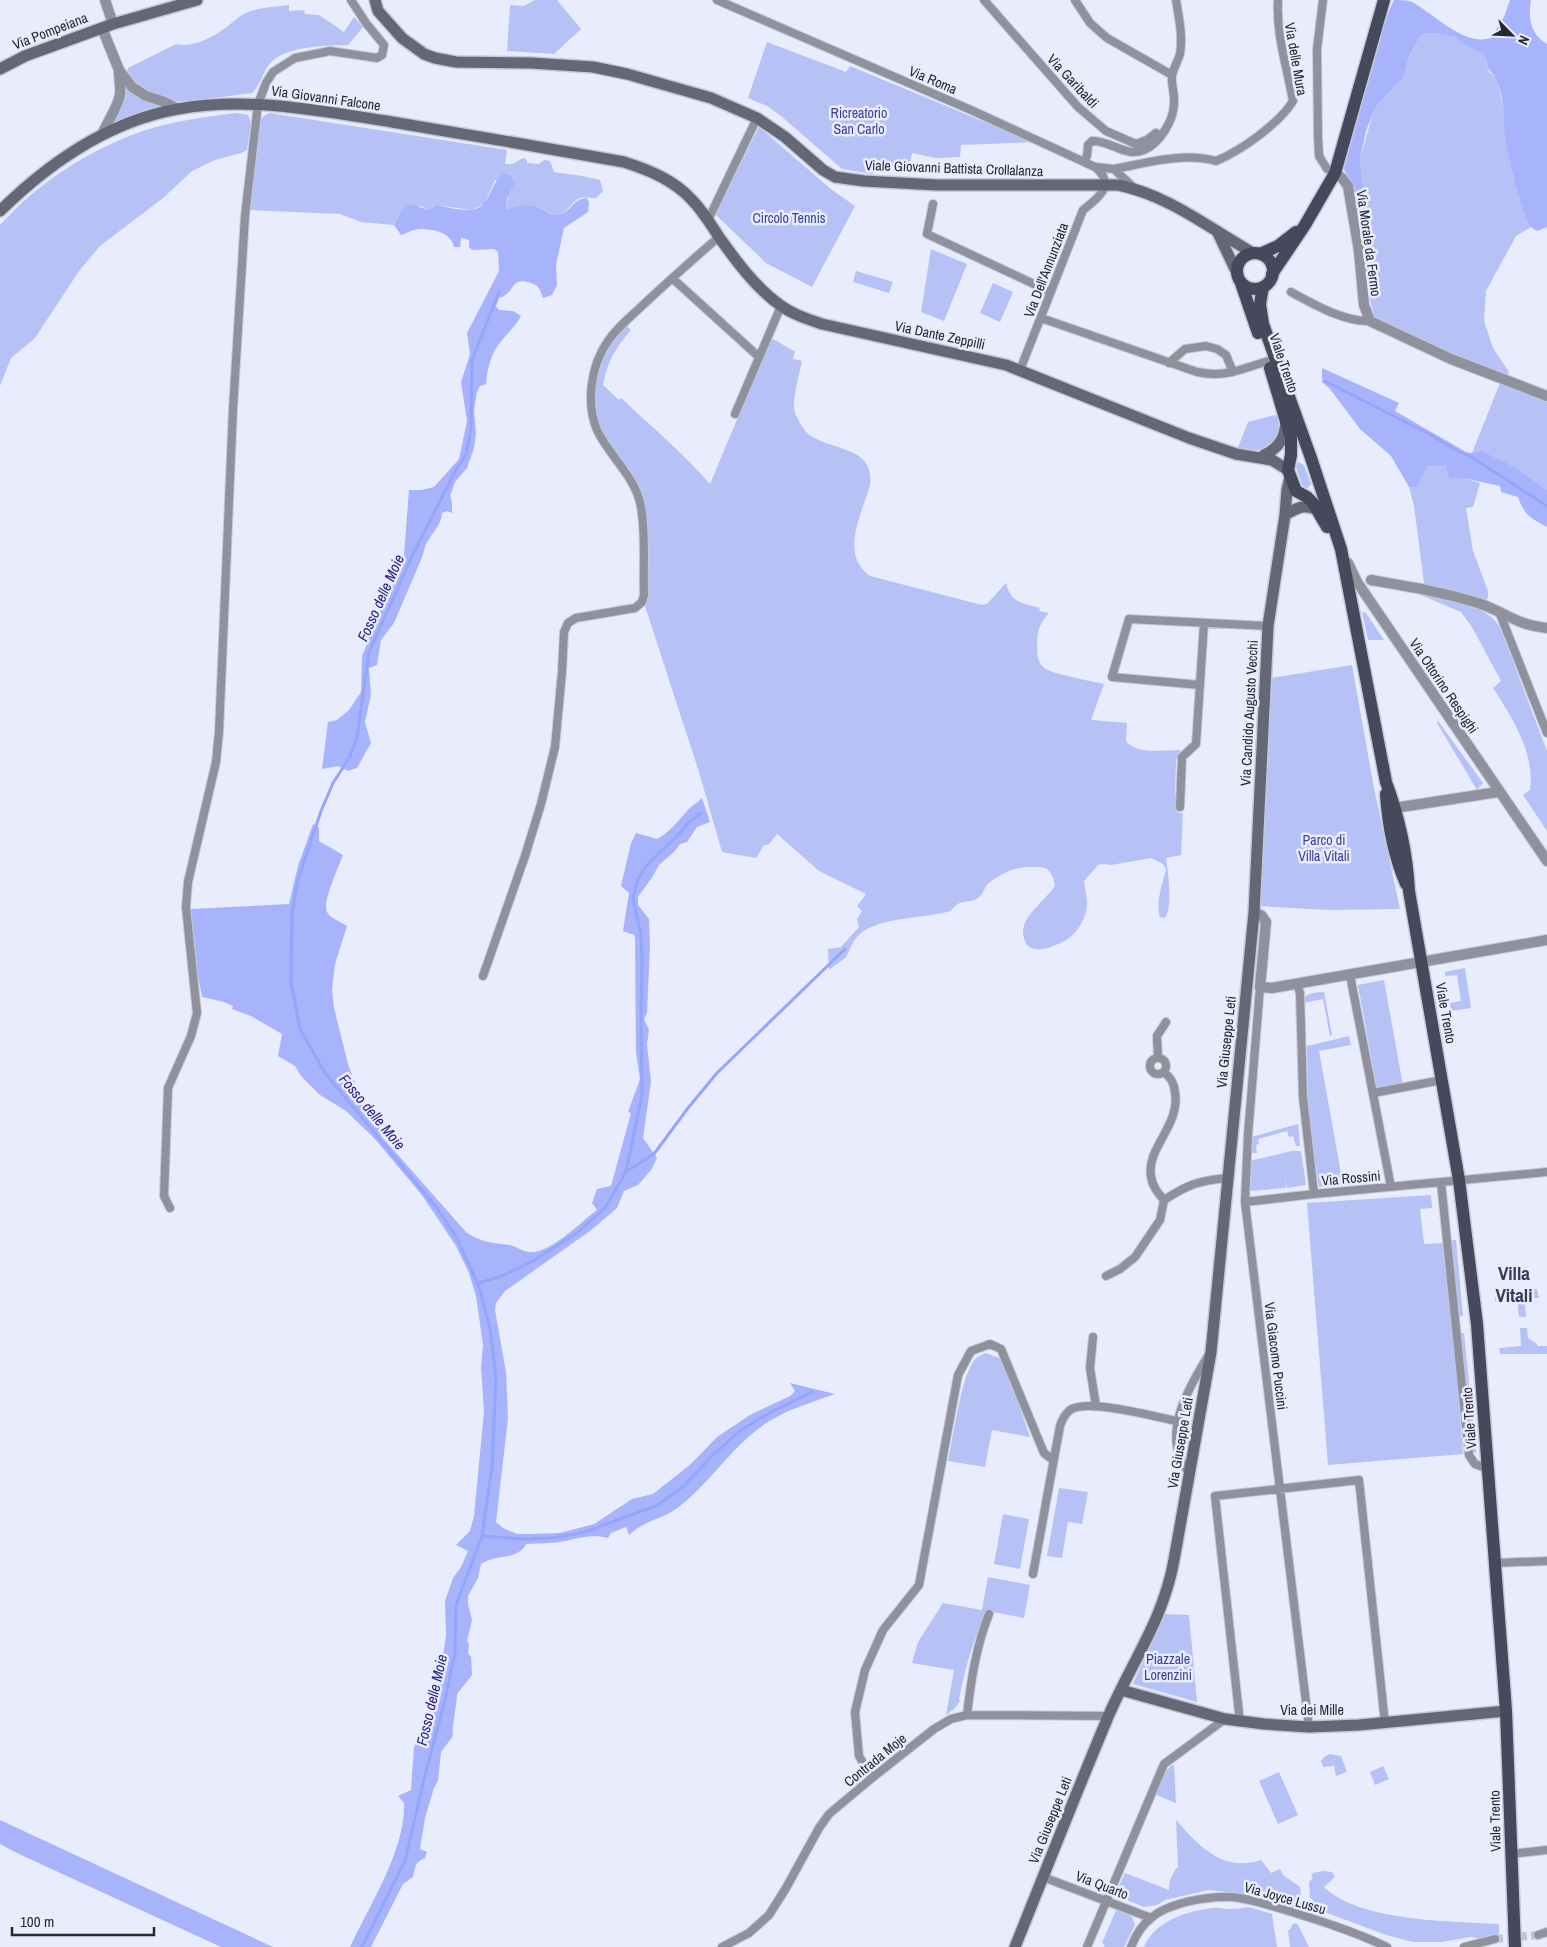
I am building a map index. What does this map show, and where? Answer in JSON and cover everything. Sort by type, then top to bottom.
[{"type":"main road","name":"Via Pompeiana","points":[[0,69],[25,56],[107,26],[197,0]]},
{"type":"main road","name":"Viale Giovanni Battista Crollalanza","points":[[367,0],[377,6],[402,38],[424,54],[456,62],[531,63],[593,67],[627,74],[711,98],[757,118],[785,137],[823,170],[842,178],[937,186],[1077,187],[1105,185],[1134,188],[1193,216],[1257,253]]},
{"type":"main road","points":[[1217,230],[1239,277],[1251,288],[1263,287],[1267,284],[1320,199],[1349,125],[1384,0]]},
{"type":"main road","name":"Via Giovanni Falcone","points":[[0,211],[27,185],[52,166],[102,135],[139,120],[178,109],[258,104],[379,120],[624,162],[652,171],[671,182]]},
{"type":"main road","name":"Via Dante Zeppilli","points":[[671,182],[692,200],[741,266],[768,295],[781,306],[802,317],[822,324],[994,362],[1020,370],[1189,438],[1236,454],[1291,455]]},
{"type":"main road","points":[[1239,277],[1242,258],[1278,246],[1305,225]]},
{"type":"main road","points":[[1257,253],[1270,262],[1272,274]]},
{"type":"main road","name":"Viale Trento","points":[[1239,277],[1286,417],[1291,438],[1289,474],[1296,491],[1305,496],[1318,510],[1338,552],[1349,595]]},
{"type":"main road","name":"Viale Trento","points":[[1263,287],[1260,304],[1263,324],[1311,458],[1342,557],[1391,809],[1397,864],[1409,891],[1460,1180],[1477,1324],[1506,1711],[1515,1947]]},
{"type":"main road","points":[[1264,455],[1272,451],[1284,437],[1286,417]]},
{"type":"main road","points":[[1291,455],[1301,453],[1311,458]]},
{"type":"main road","name":"Via Dante Zeppilli","points":[[1248,455],[1272,460],[1289,474]]},
{"type":"main road","name":"Via Candido Augusto Vecchi","points":[[1254,913],[1268,626],[1285,514],[1289,474]]},
{"type":"main road","points":[[1285,514],[1305,496],[1316,491],[1319,483]]},
{"type":"main road","points":[[1285,514],[1302,506],[1309,506],[1318,510]]},
{"type":"main road","name":"Via Giuseppe Leti","points":[[1016,1947],[1109,1716],[1154,1628],[1170,1585],[1211,1352],[1254,913]]},
{"type":"main road","name":"Via dei Mille","points":[[1121,1690],[1240,1722],[1309,1727],[1506,1711]]},
{"type":"street","points":[[102,135],[120,94],[119,70],[107,26],[105,0]]},
{"type":"street","points":[[170,1208],[164,1196],[168,1088],[191,1036],[197,1013],[186,907],[188,882],[216,762],[219,732],[235,380],[246,212],[258,104],[266,83],[273,72],[295,58],[330,51],[377,58],[382,55],[384,45],[366,23],[351,0]]},
{"type":"street","name":"Via Roma","points":[[717,0],[971,110],[1095,167],[1114,169]]},
{"type":"street","name":"Via Garibaldi","points":[[984,0],[1078,107],[1106,132],[1136,144],[1147,140],[1156,133],[1160,136]]},
{"type":"street","points":[[1075,0],[1090,24],[1107,38],[1172,75]]},
{"type":"street","points":[[1084,162],[1087,156],[1088,145],[1092,141],[1129,152],[1144,150],[1160,136],[1173,114],[1172,75],[1181,42],[1176,0]]},
{"type":"street","name":"Via delle Mura","points":[[1114,169],[1182,157],[1199,156],[1216,160],[1256,137],[1288,110],[1293,101],[1277,28],[1278,0]]},
{"type":"street","points":[[1323,0],[1317,49],[1318,137],[1320,161],[1331,171]]},
{"type":"street","points":[[119,70],[132,87],[146,96],[178,109]]},
{"type":"street","points":[[708,220],[757,118]]},
{"type":"street","points":[[1095,167],[1102,172],[1105,185]]},
{"type":"street","points":[[1114,169],[1134,188]]},
{"type":"street","name":"Via Morale da Fermo","points":[[1331,171],[1342,178],[1348,186],[1359,251],[1364,305],[1370,321]]},
{"type":"street","name":"Via Dell'Annunziata","points":[[1020,370],[1083,210],[1101,196],[1105,185]]},
{"type":"street","points":[[933,204],[927,234],[1050,292]]},
{"type":"street","points":[[483,976],[541,804],[554,747],[564,632],[568,622],[576,618],[635,608],[642,603],[644,595],[641,508],[637,493],[627,474],[598,432],[592,414],[592,386],[600,356],[608,341],[624,322],[719,237]]},
{"type":"street","points":[[672,278],[759,357]]},
{"type":"street","points":[[1291,292],[1326,310],[1361,322],[1370,321],[1451,359],[1547,396]]},
{"type":"street","points":[[735,414],[781,306]]},
{"type":"street","points":[[1041,318],[1169,363],[1212,375],[1221,375],[1268,362]]},
{"type":"street","points":[[1169,363],[1185,349],[1206,346],[1217,349],[1226,355],[1233,372]]},
{"type":"street","name":"Via Ottorino Respighi","points":[[1331,520],[1340,538],[1349,566],[1361,588],[1498,792],[1547,861]]},
{"type":"street","points":[[1349,566],[1371,580],[1469,601],[1485,606],[1520,623],[1547,628]]},
{"type":"street","points":[[1361,588],[1364,582],[1371,580]]},
{"type":"street","points":[[1500,614],[1547,733]]},
{"type":"street","points":[[1200,685],[1112,677],[1129,619],[1268,626]]},
{"type":"street","points":[[1180,807],[1182,757],[1196,744],[1204,623]]},
{"type":"street","points":[[1391,809],[1498,792]]},
{"type":"street","points":[[1254,913],[1261,915],[1266,922],[1260,987],[1272,988],[1297,984],[1547,940]]},
{"type":"street","points":[[1350,975],[1391,1186]]},
{"type":"street","points":[[1297,984],[1300,993],[1303,1097],[1314,1194]]},
{"type":"street","name":"Via Giacomo Puccini","points":[[1260,987],[1248,1136],[1245,1202],[1309,1727]]},
{"type":"street","points":[[1158,1058],[1157,1036],[1166,1022]]},
{"type":"street","points":[[1158,1058],[1166,1062],[1166,1067],[1164,1072],[1157,1075],[1151,1070],[1151,1062],[1158,1058]]},
{"type":"street","points":[[1164,1072],[1170,1077],[1177,1101],[1174,1115],[1156,1150],[1150,1167],[1150,1177],[1164,1200]]},
{"type":"street","points":[[1373,1093],[1442,1080]]},
{"type":"street","name":"Via Rossini","points":[[1245,1202],[1547,1172]]},
{"type":"street","points":[[1106,1276],[1120,1269],[1135,1256],[1160,1220],[1164,1200],[1182,1188],[1200,1181],[1227,1178]]},
{"type":"street","points":[[1441,1182],[1469,1455],[1475,1464],[1488,1469]]},
{"type":"street","points":[[1093,1337],[1090,1368],[1096,1406]]},
{"type":"street","points":[[872,1778],[859,1756],[855,1712],[865,1670],[883,1630],[919,1586],[958,1375],[971,1350],[990,1344],[1001,1350],[1044,1453],[1052,1460]]},
{"type":"street","points":[[1190,1474],[1184,1468],[1178,1455],[1175,1435],[1176,1421],[1197,1374],[1211,1352]]},
{"type":"street","points":[[1033,1574],[1052,1460],[1060,1426],[1068,1411],[1082,1406],[1096,1406],[1176,1421]]},
{"type":"street","points":[[1240,1722],[1215,1496],[1359,1480],[1385,1722]]},
{"type":"street","points":[[1495,1563],[1547,1561]]},
{"type":"street","points":[[967,1715],[974,1662],[979,1638],[988,1614]]},
{"type":"street","name":"Contrada Moje","points":[[722,1947],[749,1933],[769,1915],[786,1888],[818,1828],[829,1814],[934,1729],[951,1719],[967,1715],[1109,1716]]},
{"type":"street","points":[[1087,1947],[1164,1764],[1225,1719]]},
{"type":"street","points":[[1511,1854],[1547,1850]]},
{"type":"street","name":"Via Quarto","points":[[1043,1877],[1150,1918]]},
{"type":"street","name":"Via Joyce Lussu","points":[[1130,1947],[1150,1918],[1168,1908],[1191,1901],[1231,1897],[1253,1900],[1312,1918],[1355,1933],[1387,1947]]},
{"type":"street","points":[[1538,1935],[1547,1932]]},
{"type":"street","points":[[1464,1947],[1495,1939]]},
{"type":"green space","points":[[535,0],[557,0],[581,29],[554,54],[507,51],[510,5],[524,6]]},
{"type":"green space","points":[[289,5],[289,11],[304,10],[305,14],[319,15],[344,32],[354,17],[363,27],[348,45],[294,50],[275,59],[268,66],[252,93],[184,102],[169,100],[144,93],[127,76],[128,68],[176,44],[187,45],[205,40],[246,13],[262,8]]},
{"type":"green space","points":[[1433,33],[1456,37],[1463,44],[1483,54],[1486,57],[1489,72],[1497,78],[1506,123],[1505,139],[1513,175],[1531,227],[1516,236],[1486,291],[1484,321],[1493,348],[1509,372],[1507,376],[1450,356],[1378,321],[1374,316],[1370,299],[1364,242],[1367,233],[1366,215],[1360,159],[1373,113],[1379,103],[1404,77],[1409,56],[1422,34]]},
{"type":"green space","name":"Ricreatorio San Carlo","points":[[767,42],[846,72],[850,66],[1033,142],[961,145],[960,157],[936,158],[912,153],[909,170],[874,167],[873,174],[842,169],[781,116],[767,106],[748,98]]},
{"type":"green space","points":[[124,87],[139,98],[158,104],[158,107],[112,122]]},
{"type":"green space","points":[[237,113],[248,115],[251,123],[247,150],[215,160],[192,171],[163,198],[100,246],[79,271],[35,338],[11,358],[0,386],[0,225],[47,182],[65,169],[103,148],[143,131],[201,118]]},
{"type":"green space","points":[[269,113],[507,150],[505,164],[513,164],[523,158],[527,160],[527,163],[539,164],[544,160],[550,161],[554,172],[600,180],[603,191],[596,198],[577,200],[565,212],[556,215],[532,206],[506,209],[509,190],[495,180],[484,204],[471,210],[436,205],[429,210],[421,206],[401,211],[394,225],[361,222],[340,214],[248,210],[260,119]]},
{"type":"green space","name":"Circolo Tennis","points":[[759,127],[832,190],[855,206],[812,287],[766,263],[715,214]]},
{"type":"green space","points":[[931,249],[967,264],[944,321],[921,312]]},
{"type":"green space","points":[[856,271],[893,282],[889,293],[853,282]]},
{"type":"green space","points":[[993,283],[1013,292],[1000,322],[980,313]]},
{"type":"green space","points":[[625,324],[631,330],[613,355],[603,385],[619,400],[621,398],[667,440],[710,484],[770,341],[772,339],[775,340],[795,351],[793,359],[802,361],[794,407],[795,414],[801,425],[807,433],[820,441],[860,457],[866,463],[870,473],[870,485],[855,533],[856,557],[861,567],[870,576],[982,605],[987,604],[1006,583],[1011,595],[1018,601],[1040,608],[1039,611],[1049,613],[1041,624],[1038,636],[1038,656],[1043,667],[1062,675],[1104,684],[1091,720],[1127,723],[1126,741],[1137,748],[1151,751],[1180,750],[1176,760],[1175,795],[1178,796],[1177,812],[1183,813],[1181,855],[1166,858],[1169,880],[1169,906],[1165,918],[1160,917],[1158,905],[1166,869],[1163,864],[1151,858],[1111,865],[1098,865],[1084,881],[1087,908],[1078,929],[1059,944],[1046,949],[1033,949],[1025,941],[1023,934],[1024,926],[1029,916],[1055,886],[1049,871],[1039,867],[1028,867],[1010,870],[987,885],[976,899],[962,902],[951,911],[892,921],[870,928],[857,936],[845,958],[829,970],[828,949],[841,947],[859,927],[857,919],[862,911],[857,906],[866,894],[819,871],[777,834],[768,845],[764,845],[756,858],[722,852],[699,772],[644,603],[647,595],[647,526],[643,507],[600,432],[594,413],[594,385],[601,357]]},
{"type":"green space","points":[[1500,383],[1547,401],[1547,490],[1518,469],[1472,453]]},
{"type":"green space","points":[[1279,414],[1279,433],[1270,445],[1256,451],[1237,450],[1248,422]]},
{"type":"green space","points":[[1298,462],[1304,465],[1311,484],[1308,488],[1303,487],[1296,467]]},
{"type":"green space","points":[[1434,465],[1445,465],[1449,479],[1463,478],[1480,483],[1473,507],[1466,508],[1473,551],[1488,591],[1486,601],[1428,588],[1424,583],[1414,506],[1409,487],[1415,488],[1424,471]]},
{"type":"green space","points":[[1416,593],[1473,606],[1493,618],[1500,627],[1547,751],[1547,831],[1523,795],[1530,790],[1531,776],[1526,749],[1508,711],[1493,688],[1501,681],[1472,627],[1461,612]]},
{"type":"green space","points":[[1362,612],[1366,613],[1384,640],[1368,640]]},
{"type":"green space","name":"Parco di Villa Vitali","points":[[1352,665],[1374,788],[1400,909],[1329,910],[1259,906],[1271,678]]},
{"type":"green space","points":[[1438,721],[1483,783],[1477,790],[1437,723]]},
{"type":"green space","points":[[1465,968],[1471,1008],[1451,1011],[1450,1003],[1461,1001],[1457,975],[1445,976],[1445,972]]},
{"type":"green space","points":[[1384,980],[1403,1086],[1377,1090],[1358,985]]},
{"type":"green space","points":[[1324,992],[1332,1035],[1330,1036],[1323,999],[1303,1003],[1308,995]]},
{"type":"green space","points":[[1349,1036],[1351,1045],[1319,1051],[1343,1184],[1319,1187],[1308,1119],[1307,1046]]},
{"type":"green space","points":[[1298,1124],[1300,1146],[1296,1146],[1293,1136],[1289,1137],[1287,1131],[1258,1139],[1259,1144],[1256,1145],[1257,1153],[1250,1153],[1251,1137]]},
{"type":"green space","points":[[1292,1151],[1301,1151],[1306,1185],[1287,1188],[1285,1179],[1286,1188],[1250,1191],[1250,1161]]},
{"type":"green space","points":[[1431,1195],[1432,1208],[1420,1209],[1424,1244],[1446,1243],[1463,1454],[1328,1465],[1307,1203]]},
{"type":"green space","points":[[1456,1240],[1463,1316],[1457,1317],[1451,1242]]},
{"type":"green space","points":[[1537,1289],[1539,1298],[1533,1298],[1525,1305],[1526,1317],[1519,1317],[1517,1299],[1495,1301],[1495,1296]]},
{"type":"green space","points":[[1520,1328],[1527,1328],[1528,1338],[1537,1346],[1547,1346],[1547,1354],[1500,1354],[1499,1348],[1521,1346]]},
{"type":"green space","points":[[1458,1333],[1464,1333],[1476,1453],[1471,1451]]},
{"type":"green space","points":[[986,1353],[999,1358],[1006,1367],[1030,1437],[992,1430],[985,1467],[948,1461],[965,1381],[974,1360]]},
{"type":"green space","points":[[1059,1488],[1088,1492],[1082,1524],[1068,1522],[1062,1558],[1047,1556]]},
{"type":"green space","points":[[1003,1514],[1029,1519],[1020,1569],[994,1564]]},
{"type":"green space","points":[[988,1577],[1030,1585],[1024,1618],[987,1611],[970,1654],[960,1701],[946,1715],[954,1670],[912,1663],[918,1642],[943,1603],[982,1610]]},
{"type":"green space","name":"Piazzale Lorenzini","points":[[1165,1614],[1189,1615],[1197,1702],[1133,1684]]},
{"type":"green space","points":[[1330,1754],[1341,1756],[1347,1772],[1336,1776],[1334,1766],[1323,1767],[1321,1761]]},
{"type":"green space","points":[[1174,1765],[1176,1803],[1156,1795],[1164,1773]]},
{"type":"green space","points":[[1383,1766],[1389,1779],[1375,1785],[1370,1772]]},
{"type":"green space","points":[[1279,1772],[1298,1815],[1278,1824],[1259,1781]]},
{"type":"green space","points":[[1176,1820],[1193,1839],[1223,1860],[1247,1863],[1261,1860],[1271,1873],[1280,1869],[1283,1875],[1300,1887],[1302,1906],[1300,1911],[1243,1894],[1209,1890],[1144,1907],[1115,1895],[1125,1873],[1169,1890],[1171,1877],[1178,1867]]},
{"type":"green space","points":[[1332,1872],[1335,1877],[1324,1887],[1340,1899],[1360,1907],[1407,1918],[1499,1924],[1499,1938],[1489,1940],[1471,1937],[1441,1942],[1413,1942],[1386,1935],[1322,1911],[1310,1897],[1309,1882],[1313,1878],[1311,1876],[1313,1873]]},
{"type":"green space","points":[[1249,1907],[1272,1914],[1277,1947],[1144,1947],[1156,1930],[1172,1919],[1182,1915],[1213,1908],[1232,1909]]},
{"type":"green space","points":[[1117,1908],[1132,1917],[1135,1925],[1124,1947],[1104,1947],[1105,1945],[1102,1943]]},
{"type":"green space","points":[[1296,1923],[1309,1947],[1290,1947],[1288,1930]]},
{"type":"shaded area","points":[[1394,0],[1410,1],[1459,33],[1470,38],[1480,39],[1491,38],[1504,17],[1510,0],[1531,0],[1530,19],[1534,31],[1547,44],[1547,227],[1538,231],[1531,227],[1524,212],[1506,145],[1501,95],[1495,77],[1488,69],[1486,57],[1463,44],[1456,37],[1433,33],[1422,34],[1409,56],[1404,77],[1379,103],[1366,131],[1360,159],[1367,233],[1364,242],[1354,186],[1342,166],[1353,135],[1386,18]]},
{"type":"shaded area","points":[[503,174],[511,176],[514,184],[507,198],[506,209],[531,206],[558,215],[566,212],[578,201],[587,198],[589,203],[588,212],[564,228],[556,265],[557,285],[552,295],[543,298],[536,286],[520,281],[499,298],[496,306],[499,310],[513,311],[521,316],[495,350],[491,358],[486,384],[480,386],[477,392],[474,410],[476,433],[474,448],[467,468],[455,482],[450,496],[452,513],[447,511],[442,513],[439,524],[427,542],[394,623],[381,640],[377,665],[369,668],[371,694],[365,722],[371,743],[357,768],[348,771],[338,766],[322,769],[328,722],[337,720],[349,710],[361,692],[362,656],[396,570],[404,555],[409,490],[434,487],[459,459],[467,421],[461,382],[470,354],[467,333],[499,271],[498,252],[494,249],[472,250],[469,247],[469,240],[461,238],[460,247],[454,247],[449,238],[441,232],[430,230],[418,229],[401,235],[394,225],[401,211],[410,204],[429,210],[436,205],[461,210],[480,207]]},
{"type":"shaded area","points":[[1322,368],[1399,403],[1395,411],[1466,452],[1481,451],[1518,469],[1547,490],[1547,527],[1529,515],[1518,497],[1501,492],[1500,486],[1463,478],[1449,479],[1445,465],[1429,466],[1417,486],[1415,488],[1409,487],[1391,456],[1360,429],[1330,389],[1322,382]]},
{"type":"shaded area","points":[[702,798],[710,822],[697,827],[687,842],[680,844],[659,865],[638,897],[638,905],[649,919],[650,946],[647,1013],[644,1019],[649,1030],[647,1044],[651,1082],[643,1138],[657,1158],[651,1170],[638,1185],[624,1191],[617,1208],[590,1231],[505,1291],[496,1303],[495,1310],[506,1372],[508,1418],[496,1522],[503,1528],[517,1534],[560,1533],[594,1524],[632,1499],[653,1494],[691,1464],[717,1437],[750,1415],[790,1396],[795,1391],[790,1383],[835,1394],[792,1410],[768,1422],[743,1442],[700,1488],[676,1509],[641,1526],[629,1535],[626,1527],[611,1533],[608,1538],[591,1536],[555,1543],[526,1544],[517,1553],[481,1564],[478,1578],[468,1596],[472,1620],[467,1641],[469,1644],[468,1654],[471,1656],[472,1675],[457,1694],[453,1736],[441,1752],[438,1781],[425,1818],[420,1849],[427,1852],[425,1858],[417,1863],[413,1877],[403,1884],[371,1947],[350,1947],[385,1877],[399,1839],[404,1803],[398,1796],[411,1790],[414,1747],[425,1725],[431,1688],[441,1668],[446,1635],[445,1601],[453,1578],[461,1567],[468,1551],[456,1545],[470,1531],[474,1516],[484,1411],[481,1368],[483,1345],[476,1296],[469,1273],[456,1246],[421,1194],[375,1139],[346,1111],[320,1095],[301,1076],[295,1066],[278,1056],[282,1034],[251,1016],[232,1009],[233,1006],[202,997],[193,951],[190,909],[289,904],[298,866],[313,824],[319,827],[319,841],[343,855],[329,892],[326,907],[327,912],[331,916],[347,926],[335,964],[332,990],[334,1008],[348,1064],[359,1095],[374,1114],[381,1118],[380,1134],[382,1137],[466,1232],[486,1242],[512,1246],[527,1252],[538,1251],[547,1248],[565,1236],[597,1210],[592,1203],[597,1189],[611,1186],[631,1113],[628,1112],[640,1079],[636,1052],[635,938],[634,935],[623,931],[629,893],[621,886],[631,843],[636,833],[657,839],[662,836]]},
{"type":"shaded area","points":[[0,1820],[273,1947],[221,1947],[19,1854],[0,1844]]},
{"type":"waterway","name":"Fosso delle Moie","points":[[362,1947],[405,1861],[445,1700],[455,1652],[456,1605],[482,1536],[492,1467],[496,1377],[490,1328],[479,1287],[457,1238],[436,1207],[325,1073],[300,1029],[291,982],[292,913],[298,880],[321,811],[333,783],[350,757],[357,737],[369,652],[414,552],[466,454],[471,429],[472,360],[499,292]]},
{"type":"waterway","points":[[1325,381],[1473,458],[1547,506]]},
{"type":"waterway","points":[[478,1283],[499,1277],[533,1261],[577,1233],[605,1208],[626,1172],[642,1094],[641,935],[633,898],[638,879],[647,865],[689,822],[701,813]]},
{"type":"waterway","points":[[626,1172],[654,1154],[717,1073],[845,949]]},
{"type":"waterway","points":[[482,1536],[525,1539],[553,1538],[585,1532],[658,1505],[685,1485],[713,1455],[741,1430],[771,1412],[812,1392]]},
{"type":"tunnel","points":[[1495,1939],[1538,1935]]},
{"type":"district","name":"Villa Vitali","points":[[1514,1284]]}]
